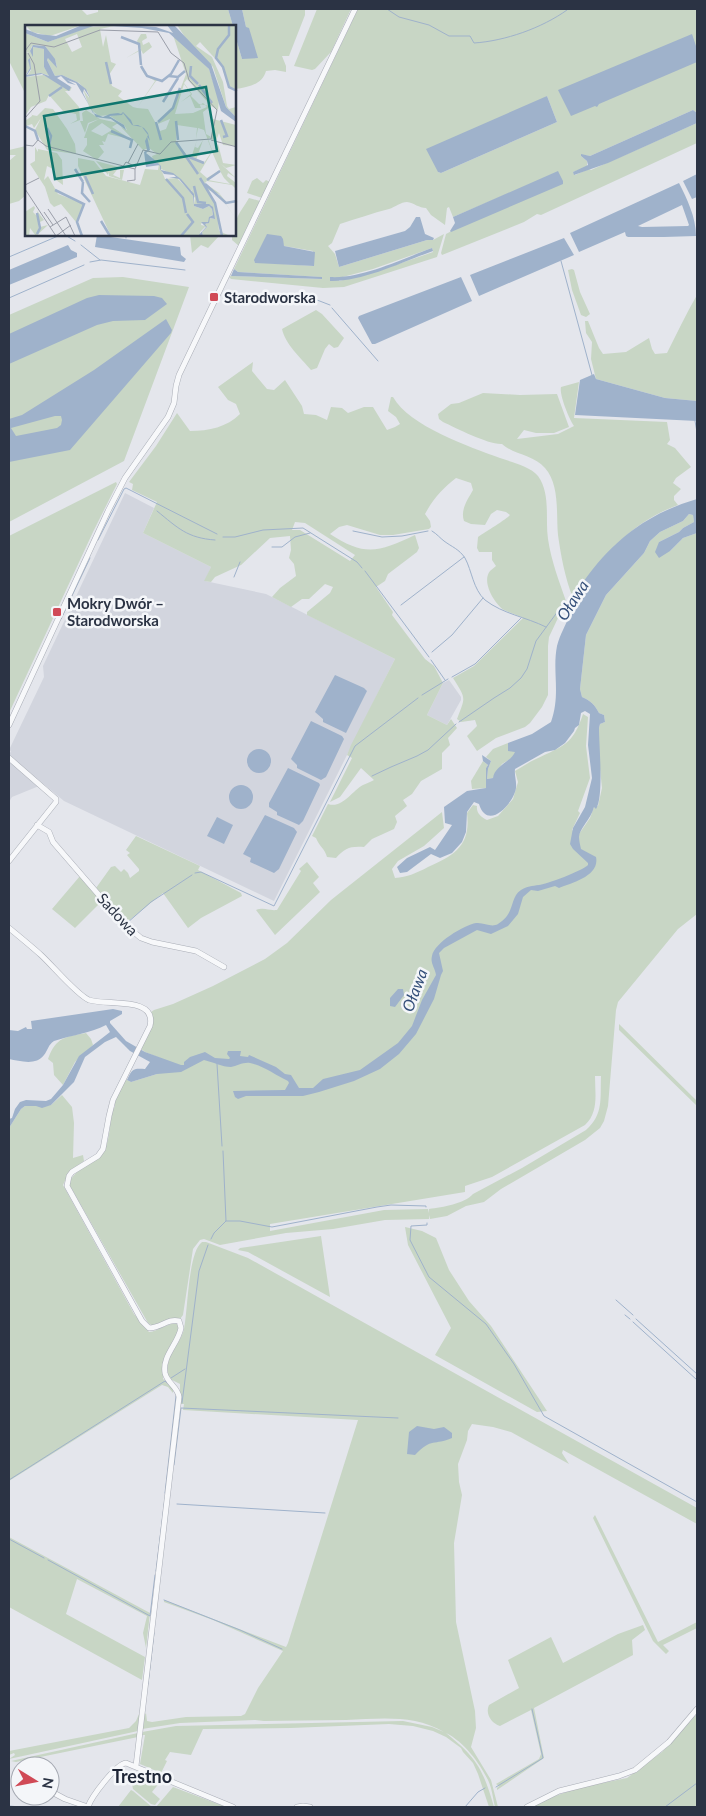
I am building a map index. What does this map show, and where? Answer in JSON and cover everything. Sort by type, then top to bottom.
[{"type":"street","points":[[9,725],[104,518],[125,478],[168,418],[174,403],[178,380],[355,9]]},
{"type":"street","points":[[9,758],[56,799],[9,861]]},
{"type":"street","name":"Sadowa","points":[[37,825],[49,832],[53,842],[112,911],[134,933],[152,942],[201,953],[224,967]]},
{"type":"street","points":[[9,928],[41,955],[86,998],[101,1002],[142,1006],[148,1010],[151,1017],[151,1022],[110,1109],[103,1149],[98,1156],[72,1172],[67,1186],[142,1321],[150,1328],[154,1328],[176,1320],[179,1321],[181,1328],[167,1357],[165,1368],[166,1376],[176,1388],[178,1397],[136,1766]]},
{"type":"street","points":[[527,1807],[559,1791],[635,1770],[669,1742],[697,1709]]},
{"type":"street","points":[[60,1795],[88,1807],[90,1800],[121,1764],[127,1763],[233,1807]]},
{"type":"street","points":[[297,1807],[310,1807]]},
{"type":"shaded area","points":[[125,493],[154,508],[143,533],[211,567],[205,581],[266,594],[395,659],[274,901],[64,801],[9,755],[11,751],[9,750],[44,677],[43,666]]},
{"type":"shaded area","points":[[449,680],[461,697],[461,700],[447,725],[427,715],[443,683]]},
{"type":"shaded area","points":[[9,760],[39,786],[12,797],[9,802]]},
{"type":"green space","points":[[9,9],[81,9],[87,15],[98,12],[98,9],[228,9],[233,25],[25,25],[25,93],[9,61]]},
{"type":"green space","points":[[242,9],[305,9],[305,15],[289,56],[282,56],[286,72],[266,71],[258,82],[236,89],[236,38],[242,59],[246,27]]},
{"type":"green space","points":[[317,9],[351,9],[331,52],[315,69],[294,66]]},
{"type":"green space","points":[[358,9],[697,9],[697,113],[693,110],[590,156],[582,155],[587,161],[587,167],[573,172],[575,175],[589,169],[591,170],[697,123],[697,143],[541,215],[537,214],[524,222],[442,255],[446,234],[559,172],[453,217],[449,207],[447,208],[445,225],[431,215],[426,208],[407,202],[340,224],[332,243],[328,246],[335,254],[339,267],[427,240],[433,240],[444,234],[437,257],[344,287],[323,288],[231,279],[229,277],[231,276],[322,279],[321,277],[238,272],[234,269]],"holes":[[[547,96],[557,122],[441,173],[438,172]],[[283,244],[284,246],[313,251],[313,266],[254,262]],[[432,248],[433,252],[375,272],[339,281],[339,278],[373,269]]]},
{"type":"green space","points":[[25,146],[25,196],[19,201],[9,204],[9,161],[16,155],[9,155],[9,150]]},
{"type":"green space","points":[[257,178],[263,183],[266,180],[270,182],[262,198],[247,193],[252,181]]},
{"type":"green space","points":[[249,198],[260,201],[239,246],[232,240],[232,236],[236,236],[237,218]]},
{"type":"green space","points":[[190,236],[219,236],[208,248],[201,245],[192,253]]},
{"type":"green space","points":[[572,269],[590,314],[586,317],[581,315],[572,290],[568,270]]},
{"type":"green space","points":[[123,277],[189,287],[124,461],[9,522],[9,315],[93,278]]},
{"type":"green space","points":[[697,295],[697,401],[665,398],[596,379],[591,359],[592,342],[586,333],[585,321],[588,321],[603,354],[626,352],[649,338],[655,354],[667,353]]},
{"type":"green space","points":[[316,310],[344,338],[338,347],[334,348],[329,344],[317,368],[311,370],[290,345],[282,329]]},
{"type":"green space","points":[[253,362],[252,371],[267,389],[274,390],[285,380],[302,406],[304,414],[316,415],[327,420],[331,407],[342,408],[348,413],[364,407],[373,407],[387,430],[400,424],[396,417],[388,411],[391,397],[393,397],[412,417],[426,426],[473,448],[520,465],[535,473],[545,491],[549,547],[566,601],[549,637],[548,695],[542,707],[525,727],[496,738],[477,751],[467,736],[477,726],[475,720],[461,722],[457,719],[463,702],[463,695],[453,678],[474,666],[523,618],[504,610],[493,598],[487,581],[490,571],[496,566],[492,560],[492,552],[479,552],[477,548],[478,537],[510,515],[497,510],[491,514],[485,525],[471,524],[464,521],[464,509],[473,490],[471,483],[456,478],[431,503],[425,514],[430,521],[431,527],[429,529],[393,535],[380,535],[347,525],[339,527],[330,534],[353,546],[372,550],[391,545],[415,535],[419,548],[417,552],[388,574],[385,581],[376,587],[393,612],[392,615],[425,659],[434,666],[443,683],[427,715],[447,725],[451,719],[457,728],[448,738],[450,745],[442,753],[442,769],[421,781],[412,794],[403,800],[407,806],[395,816],[397,822],[394,829],[372,839],[364,847],[351,847],[345,850],[336,858],[327,857],[316,838],[312,836],[328,804],[333,805],[342,802],[363,785],[374,780],[361,768],[340,797],[330,802],[352,758],[347,755],[351,745],[395,659],[307,615],[307,612],[330,593],[333,587],[325,584],[309,599],[302,599],[291,607],[272,597],[280,588],[296,576],[294,564],[289,558],[291,550],[290,536],[270,538],[241,565],[215,577],[211,582],[204,581],[211,567],[143,533],[157,502],[132,490],[133,484],[129,482],[156,446],[177,413],[190,431],[217,427],[229,422],[240,414],[236,404],[228,400],[218,387]],"holes":[[[295,522],[305,523],[355,555],[350,561],[300,530],[292,530]]]},
{"type":"green space","points":[[579,382],[574,418],[667,422],[670,440],[667,444],[675,448],[691,467],[676,478],[673,483],[681,489],[674,496],[674,500],[678,505],[661,512],[631,531],[606,555],[573,598],[560,551],[555,491],[550,475],[545,468],[535,460],[512,451],[502,444],[481,439],[443,422],[439,419],[438,414],[451,404],[459,403],[483,393],[557,394],[569,427],[554,433],[536,433],[524,430],[517,439],[558,434],[574,426],[561,395],[561,387]]},
{"type":"green space","points":[[116,482],[117,484],[9,713],[9,536]]},
{"type":"green space","points":[[689,514],[693,515],[694,522],[659,542],[670,551],[683,538],[697,533],[697,914],[678,929],[618,1002],[608,1106],[600,1128],[585,1140],[501,1189],[484,1202],[466,1206],[447,1216],[430,1219],[430,1215],[429,1219],[385,1220],[333,1229],[286,1233],[220,1245],[204,1239],[200,1240],[193,1249],[183,1315],[180,1319],[153,1326],[148,1323],[69,1184],[76,1173],[101,1155],[105,1149],[109,1135],[112,1109],[115,1107],[115,1101],[125,1079],[131,1082],[157,1074],[165,1060],[140,1048],[151,1026],[151,1012],[213,986],[265,959],[287,943],[331,900],[442,812],[444,828],[424,846],[398,861],[392,869],[395,878],[404,877],[446,858],[459,848],[464,841],[468,824],[467,813],[473,805],[477,806],[479,814],[487,820],[498,816],[513,799],[518,782],[515,771],[566,743],[575,732],[583,714],[588,717],[586,746],[590,778],[578,811],[580,813],[572,830],[579,834],[590,818],[594,807],[598,806],[602,788],[599,759],[599,728],[600,724],[605,722],[604,715],[599,713],[588,700],[582,697],[580,689],[586,635],[606,595],[644,553],[650,541],[660,532],[683,521]],"holes":[[[595,1076],[601,1076],[600,1105],[596,1118],[586,1130],[464,1200],[429,1209],[429,1213],[428,1209],[384,1210],[270,1231],[270,1224],[465,1192],[465,1186],[492,1177],[585,1125],[594,1108],[596,1096]]]},
{"type":"green space","points":[[508,743],[509,747],[516,752],[513,757],[502,764],[493,778],[487,779],[491,761],[486,757],[493,749]]},
{"type":"green space","points":[[483,761],[488,765],[486,768],[486,788],[472,789],[471,781]]},
{"type":"green space","points":[[136,836],[200,866],[198,870],[241,893],[242,896],[201,918],[188,928],[163,893],[126,923],[96,888],[111,867],[115,866],[121,872],[124,869],[130,878],[139,871],[127,855],[130,853],[126,850]]},
{"type":"green space","points":[[307,862],[319,877],[313,883],[320,892],[275,935],[256,910],[277,910],[301,871],[299,869]]},
{"type":"green space","points":[[80,876],[102,901],[75,928],[52,909]]},
{"type":"green space","points":[[619,1024],[697,1101],[697,1106],[619,1030]]},
{"type":"green space","points":[[86,1033],[93,1045],[75,1062],[63,1085],[54,1075],[53,1063],[48,1059],[51,1052],[54,1046],[62,1039]]},
{"type":"green space","points":[[62,1095],[72,1107],[74,1123],[73,1158],[83,1155],[84,1161],[69,1172],[63,1185],[134,1314],[149,1332],[170,1324],[178,1324],[180,1329],[164,1365],[163,1379],[173,1388],[173,1393],[168,1387],[162,1385],[9,1481],[9,1128],[25,1106],[51,1105]]},
{"type":"green space","points":[[405,1227],[422,1231],[436,1238],[449,1270],[469,1301],[491,1326],[547,1411],[537,1412],[435,1355],[451,1328],[408,1245]]},
{"type":"green space","points":[[321,1236],[330,1297],[248,1252],[238,1250],[240,1248]]},
{"type":"green space","points":[[202,1242],[248,1258],[697,1508],[697,1524],[563,1450],[562,1453],[569,1464],[511,1432],[472,1424],[458,1464],[462,1495],[454,1543],[456,1622],[475,1711],[476,1728],[471,1747],[491,1780],[498,1807],[495,1807],[488,1780],[476,1760],[465,1747],[446,1733],[472,1757],[478,1765],[494,1807],[489,1807],[473,1763],[461,1748],[446,1737],[433,1731],[413,1726],[389,1724],[203,1729],[191,1755],[170,1752],[161,1773],[140,1764],[145,1735],[142,1735],[142,1732],[176,1726],[403,1721],[432,1727],[444,1732],[432,1726],[420,1722],[396,1719],[255,1720],[180,1723],[142,1729],[146,1713],[147,1721],[152,1722],[186,1717],[241,1716],[245,1714],[258,1688],[283,1651],[213,1620],[164,1602],[164,1600],[286,1647],[358,1420],[183,1410],[184,1404],[180,1404],[180,1384],[170,1379],[167,1366],[184,1329],[191,1269],[197,1248]]},
{"type":"green space","points":[[595,1515],[658,1642],[697,1622],[697,1628],[663,1645],[669,1651],[666,1654],[653,1641],[593,1518]]},
{"type":"green space","points":[[9,1537],[150,1613],[146,1648],[143,1633],[147,1616],[77,1579],[66,1614],[145,1657],[142,1680],[9,1607]]},
{"type":"green space","points":[[643,1625],[645,1630],[632,1640],[633,1655],[534,1708],[544,1758],[497,1790],[499,1786],[496,1784],[539,1759],[541,1754],[531,1710],[500,1726],[494,1723],[488,1714],[489,1705],[519,1688],[508,1660],[551,1637],[563,1663],[618,1634]]},
{"type":"green space","points":[[140,1714],[138,1731],[23,1756],[14,1756],[14,1753],[9,1755],[9,1751],[129,1728]]},
{"type":"green space","points":[[697,1714],[697,1807],[532,1807],[578,1788],[627,1778],[662,1752]]},
{"type":"green space","points":[[138,1733],[138,1737],[45,1756],[34,1756]]},
{"type":"green space","points":[[138,1773],[160,1782],[152,1792],[160,1799],[155,1805],[151,1804],[133,1789],[132,1784]]},
{"type":"green space","points":[[173,1787],[226,1807],[156,1807]]},
{"type":"green space","points":[[131,1790],[133,1791],[152,1807],[118,1807]]},
{"type":"water","points":[[228,9],[242,9],[246,27],[249,28],[258,58],[242,59],[236,38],[236,25],[233,25]]},
{"type":"water","points":[[692,34],[697,49],[697,62],[599,104],[597,107],[595,106],[571,116],[558,90]]},
{"type":"water","points":[[547,96],[557,122],[441,173],[438,172],[426,149]]},
{"type":"water","points":[[693,110],[697,113],[697,123],[608,163],[574,175],[573,172],[588,165],[581,154],[590,156]]},
{"type":"water","points":[[558,171],[563,184],[450,231],[455,223],[453,217]]},
{"type":"water","points":[[697,174],[697,197],[692,199],[683,181]]},
{"type":"water","points":[[679,183],[693,215],[696,229],[696,236],[628,237],[625,232],[579,252],[570,233]],"holes":[[[682,205],[689,225],[642,227],[638,226]]]},
{"type":"water","points":[[416,217],[420,217],[425,234],[434,238],[433,240],[427,240],[339,267],[335,251],[405,231]]},
{"type":"water","points":[[267,234],[281,236],[284,246],[315,252],[314,266],[255,263],[254,260]]},
{"type":"water","points":[[97,236],[104,236],[180,247],[181,255],[186,259],[184,262],[95,247]]},
{"type":"water","points":[[564,238],[574,255],[479,296],[470,275]]},
{"type":"water","points":[[68,245],[71,250],[77,253],[77,257],[9,285],[9,270]]},
{"type":"water","points":[[432,248],[433,251],[368,275],[330,281],[330,277],[342,277],[368,272]]},
{"type":"water","points":[[234,269],[238,272],[322,277],[322,279],[231,276]]},
{"type":"water","points":[[461,277],[472,301],[372,344],[358,318],[359,316]]},
{"type":"water","points":[[99,295],[154,296],[162,298],[167,304],[145,320],[113,321],[97,325],[9,364],[9,334],[87,298]]},
{"type":"water","points":[[166,319],[172,330],[171,333],[70,450],[9,462],[9,419],[22,415],[94,370]],"holes":[[[61,416],[61,425],[57,428],[16,436],[11,428]]]},
{"type":"water","points":[[594,374],[596,379],[665,398],[697,401],[697,421],[575,415],[580,380]]},
{"type":"water","points":[[697,499],[697,533],[683,538],[670,551],[659,558],[655,552],[659,542],[694,522],[693,515],[689,514],[683,521],[660,532],[650,541],[644,553],[606,595],[586,635],[580,689],[582,697],[588,700],[599,713],[604,715],[605,722],[600,724],[599,728],[600,794],[598,803],[596,809],[594,807],[579,837],[581,849],[596,857],[594,869],[584,878],[559,888],[555,886],[538,891],[531,890],[523,897],[518,914],[508,926],[491,934],[477,930],[444,948],[439,953],[443,971],[434,999],[416,1034],[399,1054],[380,1069],[354,1081],[319,1092],[303,1096],[246,1096],[238,1099],[233,1091],[285,1090],[289,1083],[255,1064],[245,1063],[228,1067],[204,1060],[181,1072],[157,1074],[131,1082],[127,1080],[132,1071],[135,1069],[145,1069],[150,1062],[130,1051],[116,1037],[105,1042],[85,1057],[74,1082],[51,1105],[42,1108],[25,1106],[9,1128],[9,1119],[12,1118],[20,1102],[26,1100],[46,1101],[51,1099],[63,1085],[79,1056],[110,1032],[106,1025],[54,1041],[37,1061],[23,1062],[9,1059],[9,1030],[18,1031],[26,1027],[27,1029],[32,1029],[31,1021],[113,1009],[122,1011],[122,1014],[110,1021],[110,1023],[126,1041],[145,1052],[184,1065],[184,1062],[190,1057],[205,1052],[215,1058],[229,1059],[228,1051],[241,1051],[240,1056],[248,1057],[249,1055],[276,1067],[285,1074],[291,1075],[299,1088],[313,1088],[323,1079],[360,1070],[398,1043],[412,1026],[422,1000],[436,975],[432,956],[444,940],[471,924],[498,924],[508,915],[517,893],[521,890],[556,880],[588,865],[570,844],[573,828],[585,807],[592,778],[588,745],[590,714],[585,711],[581,713],[579,725],[565,743],[555,750],[545,752],[515,769],[515,792],[504,809],[493,816],[487,815],[479,804],[474,802],[467,812],[466,832],[462,842],[452,853],[440,858],[431,854],[407,872],[400,873],[397,867],[407,858],[430,847],[435,850],[452,825],[445,823],[444,807],[467,791],[486,788],[486,768],[488,765],[483,761],[482,755],[491,761],[487,779],[493,778],[497,770],[515,752],[508,751],[508,743],[532,734],[551,722],[556,693],[555,665],[557,646],[571,612],[574,596],[600,560],[624,537],[651,518]]},
{"type":"water","points":[[335,675],[367,691],[346,733],[323,722],[323,719],[315,712]]},
{"type":"water","points":[[311,721],[342,736],[344,739],[326,777],[321,780],[297,768],[297,765],[291,759]]},
{"type":"water","points":[[259,749],[267,753],[271,761],[267,769],[259,773],[251,769],[247,761],[251,753]]},
{"type":"water","points":[[288,768],[320,785],[303,821],[299,825],[277,815],[277,812],[269,807],[269,803]]},
{"type":"water","points":[[241,785],[249,789],[253,797],[249,805],[241,809],[233,805],[229,797],[233,789]]},
{"type":"water","points":[[265,815],[294,828],[297,832],[279,869],[274,873],[250,862],[251,858],[243,854]]},
{"type":"water","points":[[217,817],[233,825],[224,844],[207,836]]},
{"type":"water","points":[[398,989],[403,989],[404,995],[395,1007],[390,1006],[390,998]]},
{"type":"water","points":[[417,1426],[434,1429],[444,1427],[452,1433],[452,1438],[429,1444],[415,1455],[407,1454],[409,1432]]},
{"type":"waterway","points":[[387,9],[399,17],[429,25],[449,36],[470,36],[474,43],[498,40],[535,28],[567,10]]},
{"type":"waterway","points":[[9,257],[58,236]]},
{"type":"waterway","points":[[67,236],[75,241]]},
{"type":"waterway","points":[[81,245],[100,260]]},
{"type":"waterway","points":[[90,262],[101,260],[185,270]]},
{"type":"waterway","points":[[561,261],[592,375]]},
{"type":"waterway","points":[[9,298],[84,265]]},
{"type":"waterway","points":[[317,300],[330,305]]},
{"type":"waterway","points":[[332,308],[378,361]]},
{"type":"waterway","points":[[695,421],[697,432]]},
{"type":"waterway","points":[[98,540],[126,488],[217,534]]},
{"type":"waterway","points":[[157,511],[183,531],[197,537],[215,540]]},
{"type":"waterway","points":[[223,537],[235,537],[263,530],[303,528],[357,562],[362,568]]},
{"type":"waterway","points":[[353,531],[382,537],[402,536],[428,531]]},
{"type":"waterway","points":[[432,531],[463,555],[478,591],[485,600],[499,609],[546,627]]},
{"type":"waterway","points":[[272,547],[282,547],[295,537],[310,533]]},
{"type":"waterway","points":[[401,605],[464,557]]},
{"type":"waterway","points":[[61,619],[90,558]]},
{"type":"waterway","points":[[234,577],[240,562]]},
{"type":"waterway","points":[[365,571],[429,657]]},
{"type":"waterway","points":[[432,652],[452,635],[483,598]]},
{"type":"waterway","name":"Oława","points":[[459,722],[510,688],[521,678],[527,669],[536,641],[561,607]]},
{"type":"waterway","points":[[452,677],[475,664],[521,618]]},
{"type":"waterway","points":[[431,660],[445,680]]},
{"type":"waterway","points":[[422,695],[448,679]]},
{"type":"waterway","points":[[195,873],[201,872],[274,906],[355,746],[418,698]]},
{"type":"waterway","points":[[372,776],[428,750],[456,724]]},
{"type":"waterway","points":[[127,923],[151,902],[192,875]]},
{"type":"waterway","points":[[217,1064],[222,1146]]},
{"type":"waterway","points":[[211,1239],[214,1233],[226,1221],[223,1151]]},
{"type":"waterway","points":[[226,1221],[240,1221],[272,1227],[391,1205],[426,1207]]},
{"type":"waterway","points":[[427,1223],[427,1225],[411,1226],[410,1240],[429,1277],[486,1324],[514,1364],[544,1416],[697,1502]]},
{"type":"waterway","points":[[182,1403],[199,1271],[208,1245]]},
{"type":"waterway","points":[[616,1300],[633,1315]]},
{"type":"waterway","points":[[625,1315],[630,1319]]},
{"type":"waterway","points":[[636,1319],[697,1374]]},
{"type":"waterway","points":[[633,1322],[697,1380]]},
{"type":"waterway","points":[[171,1378],[185,1369]]},
{"type":"waterway","points":[[9,1480],[165,1381],[170,1386]]},
{"type":"waterway","points":[[165,1493],[176,1396]]},
{"type":"waterway","points":[[174,1465],[181,1408],[398,1418]]},
{"type":"waterway","points":[[156,1571],[165,1498]]},
{"type":"waterway","points":[[177,1504],[325,1513]]},
{"type":"waterway","points":[[9,1539],[44,1558]]},
{"type":"waterway","points":[[48,1560],[150,1616],[155,1575]]},
{"type":"waterway","points":[[164,1600],[282,1649]]},
{"type":"waterway","points":[[148,1684],[154,1633]]},
{"type":"waterway","points":[[496,1787],[543,1758],[532,1709]]},
{"type":"waterway","points":[[665,1807],[697,1783]]},
{"type":"waterway","points":[[465,1807],[478,1792],[485,1788]]},
{"type":"waterway","points":[[9,1806],[20,1807]]},
{"type":"place","name":"Starodworska","points":[[214,297]]},
{"type":"place","name":"Mokry Dwór – Starodworska","points":[[57,612]]},
{"type":"district","name":"Trestno","points":[[142,1776]]}]
